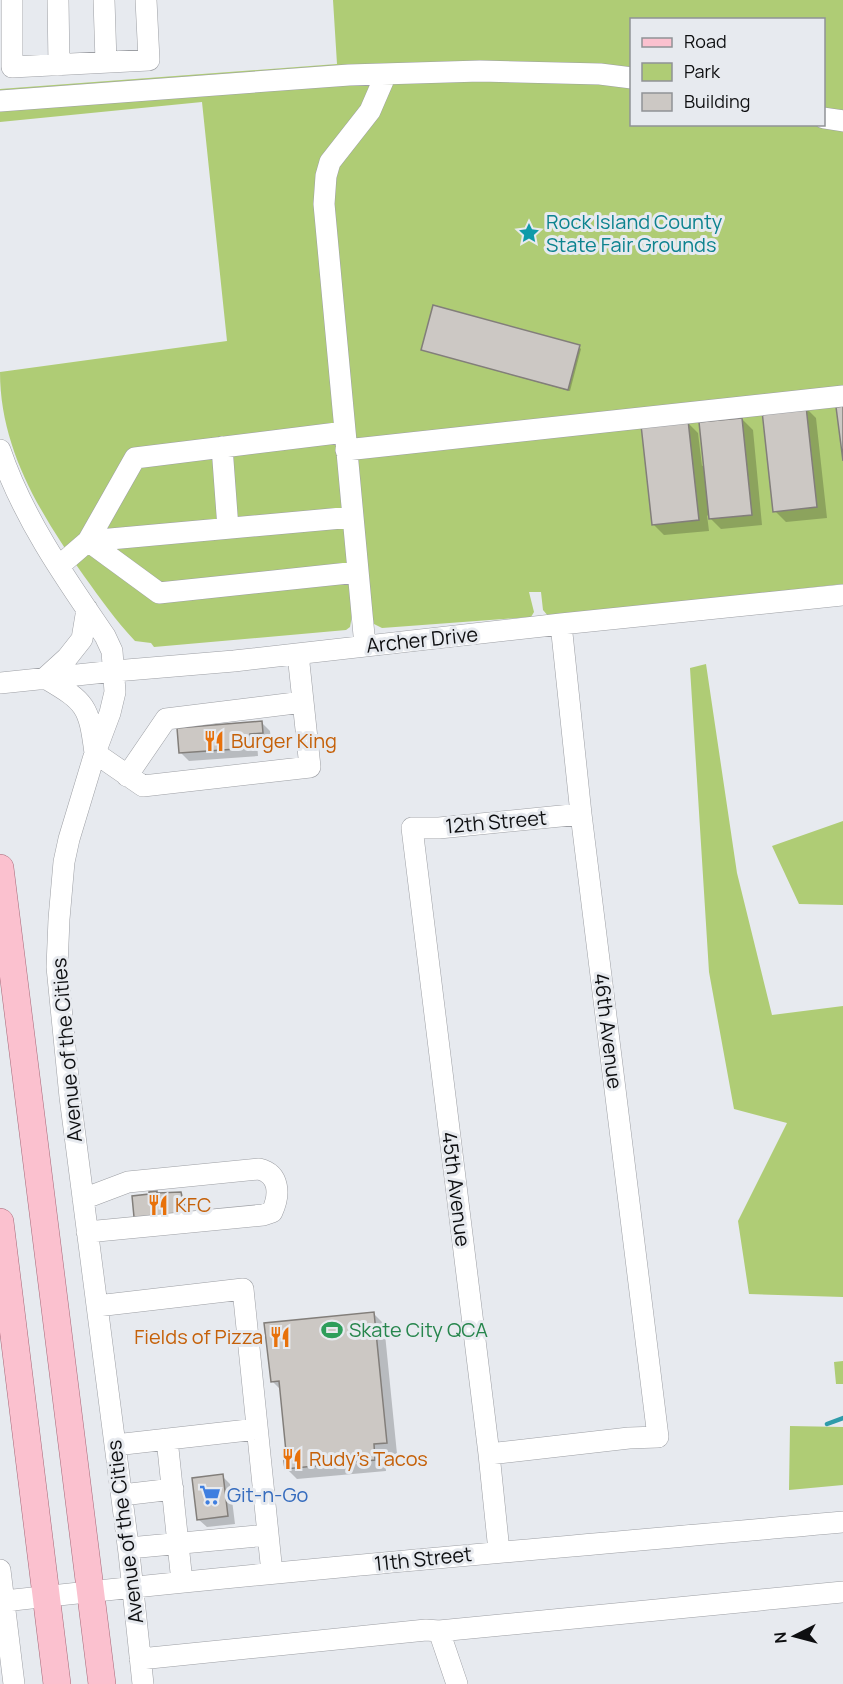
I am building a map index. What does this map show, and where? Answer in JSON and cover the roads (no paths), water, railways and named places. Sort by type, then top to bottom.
[{"type":"main road","name":"Avenue of the Cities","points":[[0,868],[16,998]]},
{"type":"main road","name":"Avenue of the Cities","points":[[0,868],[102,1684]]},
{"type":"main road","points":[[0,1222],[57,1684]]},
{"type":"street","points":[[12,0],[12,67],[149,60],[146,0]]},
{"type":"street","points":[[58,0],[59,65]]},
{"type":"street","points":[[104,0],[106,62]]},
{"type":"street","points":[[131,61],[132,91]]},
{"type":"street","points":[[0,101],[386,74],[480,71],[600,74],[630,78]]},
{"type":"street","points":[[365,646],[324,204],[326,176],[330,162],[370,111],[386,74]]},
{"type":"street","points":[[825,118],[843,121]]},
{"type":"street","points":[[59,566],[88,541],[135,458],[222,447],[346,441],[843,396]]},
{"type":"street","points":[[222,447],[228,528]]},
{"type":"street","name":"Avenue of the Cities","points":[[0,450],[21,503],[105,636],[112,651],[115,671],[115,692],[110,712],[95,753],[64,862],[59,919],[59,994],[87,1232],[129,1548],[143,1684]]},
{"type":"street","points":[[88,541],[353,517]]},
{"type":"street","points":[[88,541],[159,592],[358,572]]},
{"type":"street","name":"Archer Drive","points":[[0,683],[298,654],[843,595]]},
{"type":"street","points":[[87,609],[82,639],[67,658],[45,678],[65,690],[85,708],[95,753],[142,786],[309,767],[298,654]]},
{"type":"street","name":"46th Avenue","points":[[489,1454],[628,1438],[658,1437],[581,814],[561,624]]},
{"type":"street","points":[[127,776],[166,719],[303,702]]},
{"type":"street","points":[[166,719],[200,722],[281,713],[292,716],[298,724],[301,742],[308,752]]},
{"type":"street","name":"12th Street","points":[[412,828],[439,828],[581,814]]},
{"type":"street","name":"45th Avenue","points":[[412,828],[499,1551]]},
{"type":"street","points":[[83,1199],[128,1182],[259,1168],[273,1176],[278,1196],[272,1212],[263,1215],[87,1232]]},
{"type":"street","points":[[97,1306],[243,1289],[272,1573]]},
{"type":"street","points":[[115,1445],[257,1429]]},
{"type":"street","points":[[167,1439],[182,1582]]},
{"type":"street","points":[[122,1495],[173,1489]]},
{"type":"street","name":"11th Street","points":[[4,1602],[499,1551],[843,1522]]},
{"type":"street","points":[[129,1548],[268,1535]]},
{"type":"street","points":[[0,1570],[4,1602],[5,1662],[14,1684]]},
{"type":"street","points":[[140,1659],[843,1592]]},
{"type":"street","points":[[439,1631],[457,1684]]},
{"type":"waterway","points":[[827,1424],[843,1418]]},
{"type":"place","name":"Rock Island County State Fair Grounds","points":[[529,233]]},
{"type":"place","name":"Burger King","points":[[214,741]]},
{"type":"place","name":"KFC","points":[[158,1205]]},
{"type":"place","name":"Skate City QCA","points":[[332,1330]]},
{"type":"place","name":"Fields of Pizza","points":[[280,1337]]},
{"type":"place","name":"Rudy's Tacos","points":[[292,1459]]},
{"type":"place","name":"Git-n-Go","points":[[210,1495]]}]
